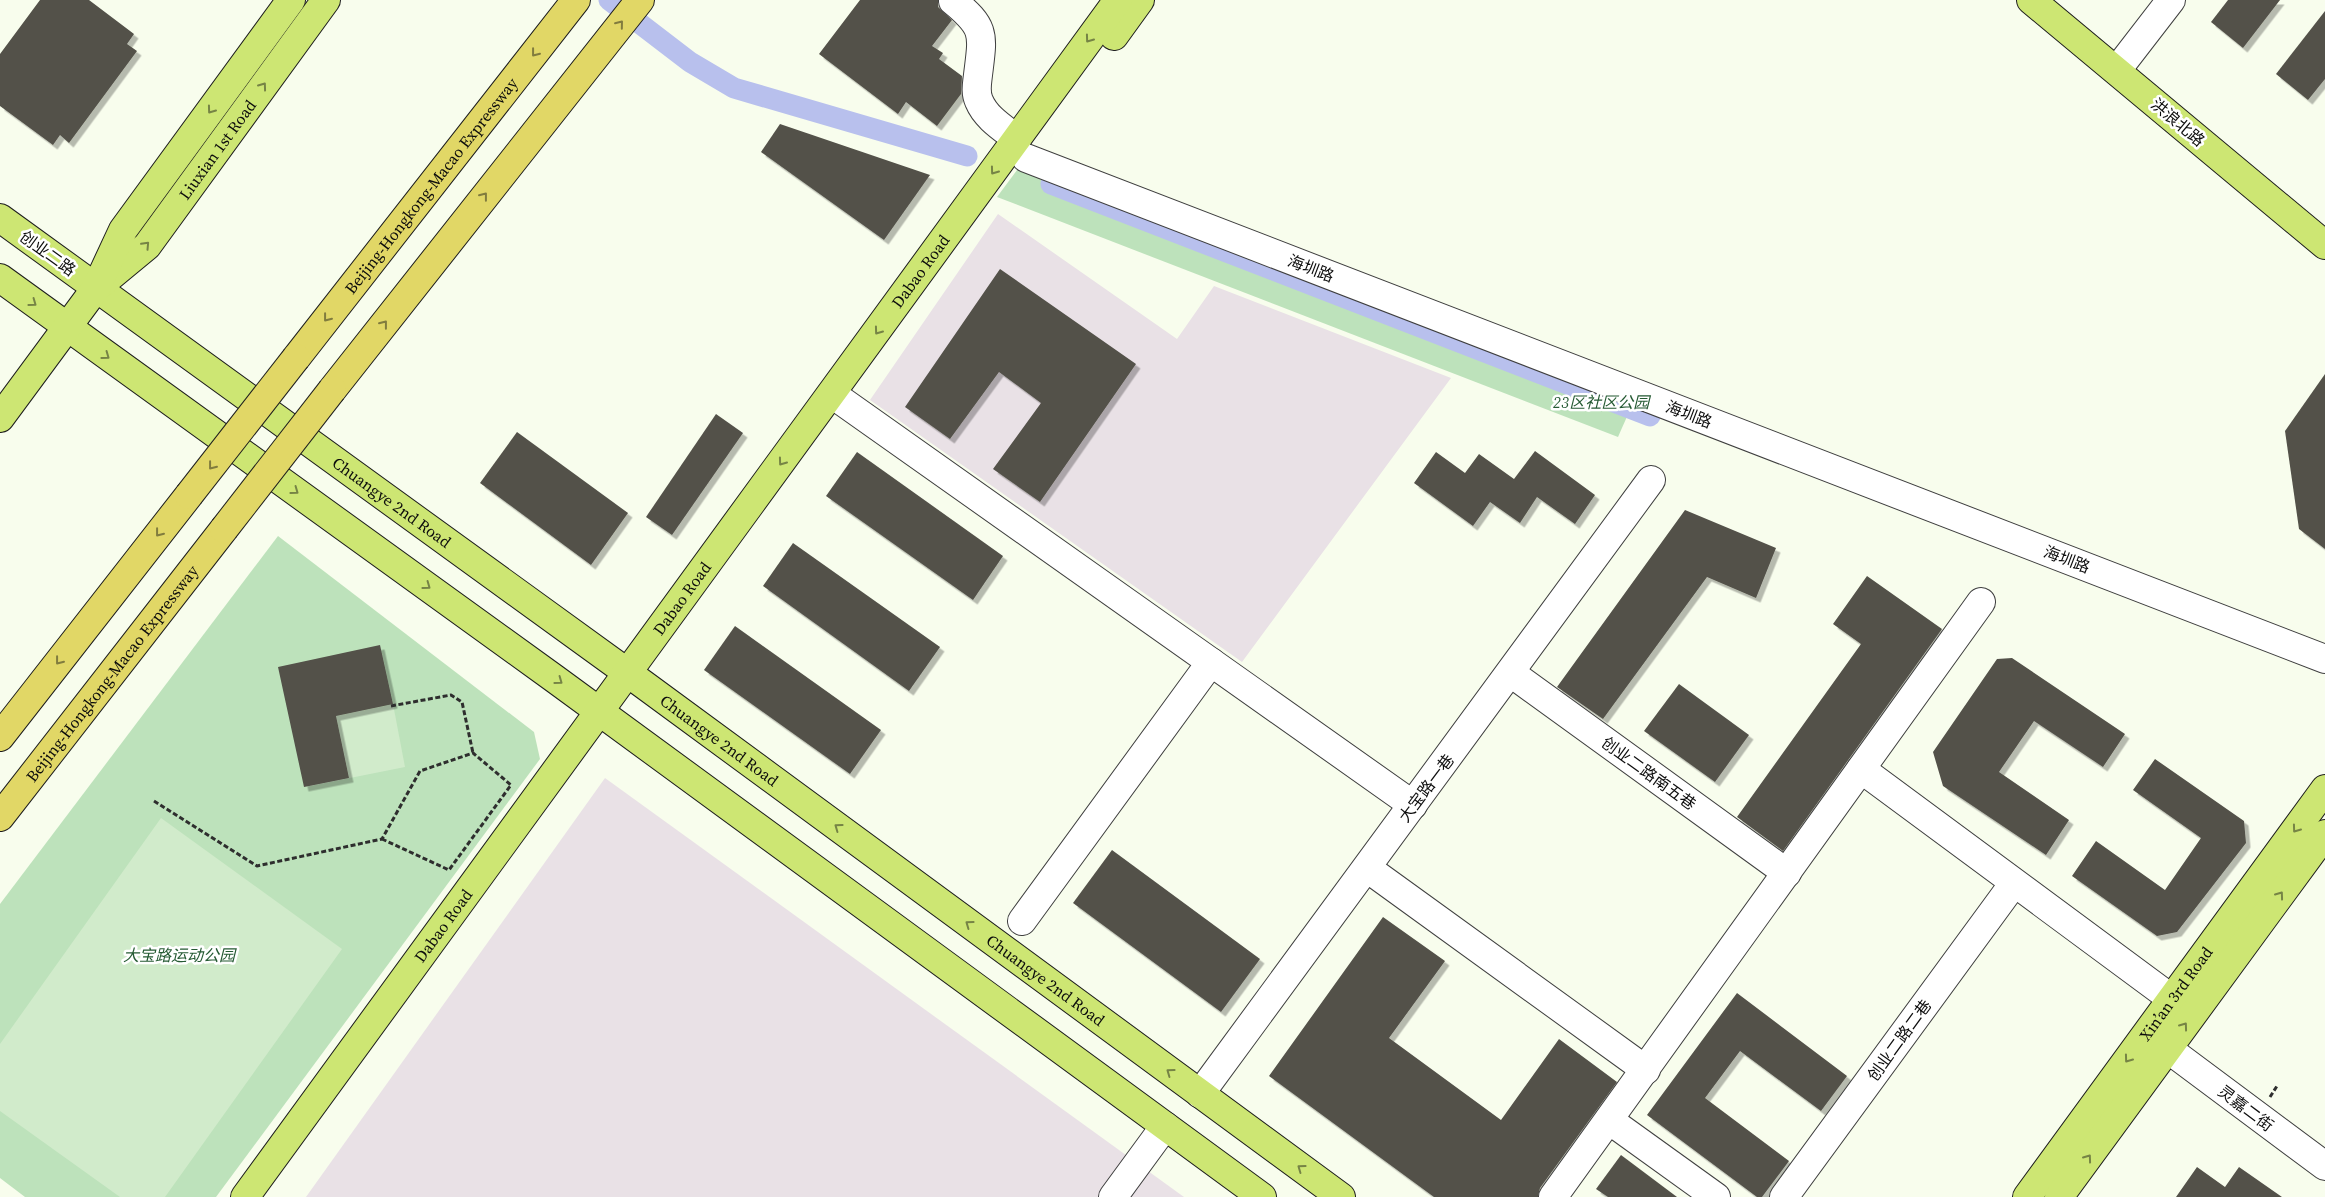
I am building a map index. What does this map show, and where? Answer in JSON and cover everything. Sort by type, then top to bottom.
[{"type":"highway","name":"Beijing-Hongkong-Macao Expressway","points":[[0,817],[332,390],[640,0]]},
{"type":"highway","name":"Beijing-Hongkong-Macao Expressway","points":[[0,737],[570,7]]},
{"type":"main road","name":"Liuxian 1st Road","points":[[0,418],[96,288],[123,230],[291,0]]},
{"type":"main road","name":"Liuxian 1st Road","points":[[96,288],[147,246],[326,0]]},
{"type":"main road","name":"Dabao Road","points":[[268,1197],[608,717],[1021,148],[1118,0]]},
{"type":"main road","name":"Dabao Road","points":[[1021,148],[1140,0]]},
{"type":"main road","name":"洪浪北路","points":[[2031,0],[2325,245]]},
{"type":"main road","name":"创业二路","points":[[0,218],[96,288]]},
{"type":"main road","points":[[0,278],[608,717],[1262,1197]]},
{"type":"main road","name":"Chuangye 2nd Road","points":[[96,288],[636,678],[1340,1197]]},
{"type":"main road","name":"Dabao Road","points":[[245,1197],[608,717]]},
{"type":"main road","name":"Xin’an 3rd Road","points":[[2027,1197],[2325,789]]},
{"type":"main road","name":"Xin’an 3rd Road","points":[[2060,1197],[2325,834]]},
{"type":"street","points":[[2117,70],[2171,0]]},
{"type":"street","name":"海圳路","points":[[953,1],[973,17],[979,29],[982,41],[976,88],[979,102],[991,119],[1021,148],[2325,658]]},
{"type":"street","points":[[839,399],[1413,806]]},
{"type":"street","name":"大宝路一巷","points":[[1200,1094],[1651,480]]},
{"type":"street","points":[[1553,1197],[1981,602]]},
{"type":"street","points":[[1022,920],[1211,662]]},
{"type":"street","name":"创业二路南五巷","points":[[1511,673],[1787,873]]},
{"type":"street","points":[[1861,769],[2172,999]]},
{"type":"street","points":[[1367,868],[1646,1070]]},
{"type":"street","name":"创业二路二巷","points":[[1784,1197],[2014,883]]},
{"type":"street","name":"灵嘉二街","points":[[2168,1049],[2325,1166]]},
{"type":"street","points":[[1609,1120],[1716,1197]]},
{"type":"street","points":[[1113,1197],[1165,1126]]},
{"type":"path","points":[[154,801],[257,866],[382,839],[449,870],[511,785],[474,753],[462,702],[451,695],[390,706]]},
{"type":"path","points":[[382,839],[420,771],[474,753]]},
{"type":"shaded area","points":[[998,214],[1177,339],[1214,286],[1451,378],[1242,662],[870,400]]},
{"type":"shaded area","points":[[605,778],[1184,1197],[306,1197]]},
{"type":"green space","name":"23区社区公园","points":[[1026,158],[1640,387],[1618,437],[997,197]]},
{"type":"green space","name":"大宝路运动公园","points":[[278,536],[534,732],[540,759],[216,1197],[25,1197],[0,1178],[0,904]]},
{"type":"green space","points":[[393,704],[405,767],[310,786],[298,723]]},
{"type":"green space","points":[[161,818],[342,949],[165,1197],[120,1197],[0,1111],[0,1044]]},
{"type":"building","points":[[40,0],[89,0],[134,34],[127,44],[137,51],[69,143],[60,135],[53,145],[0,106],[0,54]]},
{"type":"building","points":[[860,0],[938,0],[938,7],[952,20],[932,46],[943,53],[939,59],[962,76],[961,94],[937,126],[906,102],[898,114],[819,54]]},
{"type":"building","points":[[2228,0],[2280,0],[2243,48],[2211,22]]},
{"type":"building","points":[[2325,11],[2325,79],[2308,100],[2276,74]]},
{"type":"building","points":[[780,124],[930,175],[884,240],[761,152]]},
{"type":"building","points":[[1000,269],[1136,364],[1040,502],[993,469],[1041,403],[999,372],[950,439],[905,407]]},
{"type":"building","points":[[2325,374],[2325,549],[2299,529],[2285,431]]},
{"type":"building","points":[[716,414],[743,433],[672,535],[646,517]]},
{"type":"building","points":[[517,432],[628,513],[591,565],[480,483]]},
{"type":"building","points":[[1535,451],[1595,495],[1575,524],[1537,497],[1520,523],[1490,502],[1473,526],[1414,483],[1436,452],[1465,473],[1479,454],[1514,479]]},
{"type":"building","points":[[857,452],[1003,556],[973,600],[826,496]]},
{"type":"building","points":[[1685,510],[1776,548],[1756,598],[1707,577],[1603,719],[1557,687]]},
{"type":"building","points":[[793,543],[940,647],[909,691],[763,586]]},
{"type":"building","points":[[1867,576],[1942,629],[1783,851],[1737,817],[1861,644],[1833,624]]},
{"type":"building","points":[[735,626],[881,730],[850,774],[704,670]]},
{"type":"building","points":[[380,645],[393,704],[336,716],[349,778],[304,787],[278,667]]},
{"type":"building","points":[[2012,658],[2125,734],[2103,767],[2034,721],[1999,772],[2069,820],[2046,855],[1943,786],[1933,752],[1997,659]]},
{"type":"building","points":[[1679,684],[1749,735],[1715,782],[1644,731]]},
{"type":"building","points":[[2155,759],[2244,821],[2246,843],[2177,932],[2157,936],[2072,876],[2096,841],[2165,890],[2201,838],[2133,790]]},
{"type":"building","points":[[1112,850],[1260,959],[1221,1012],[1073,903]]},
{"type":"building","points":[[1383,917],[1445,961],[1389,1038],[1501,1120],[1559,1039],[1617,1082],[1540,1188],[1538,1197],[1434,1197],[1269,1076]]},
{"type":"building","points":[[1737,993],[1847,1076],[1821,1111],[1740,1051],[1705,1098],[1789,1161],[1762,1197],[1757,1197],[1647,1115]]},
{"type":"building","points":[[1621,1155],[1677,1197],[1608,1197],[1596,1189]]},
{"type":"building","points":[[2197,1167],[2225,1187],[2239,1167],[2282,1197],[2176,1197]]},
{"type":"waterway","points":[[609,0],[690,62],[734,88],[967,156]]},
{"type":"waterway","points":[[1051,184],[1650,416]]}]
